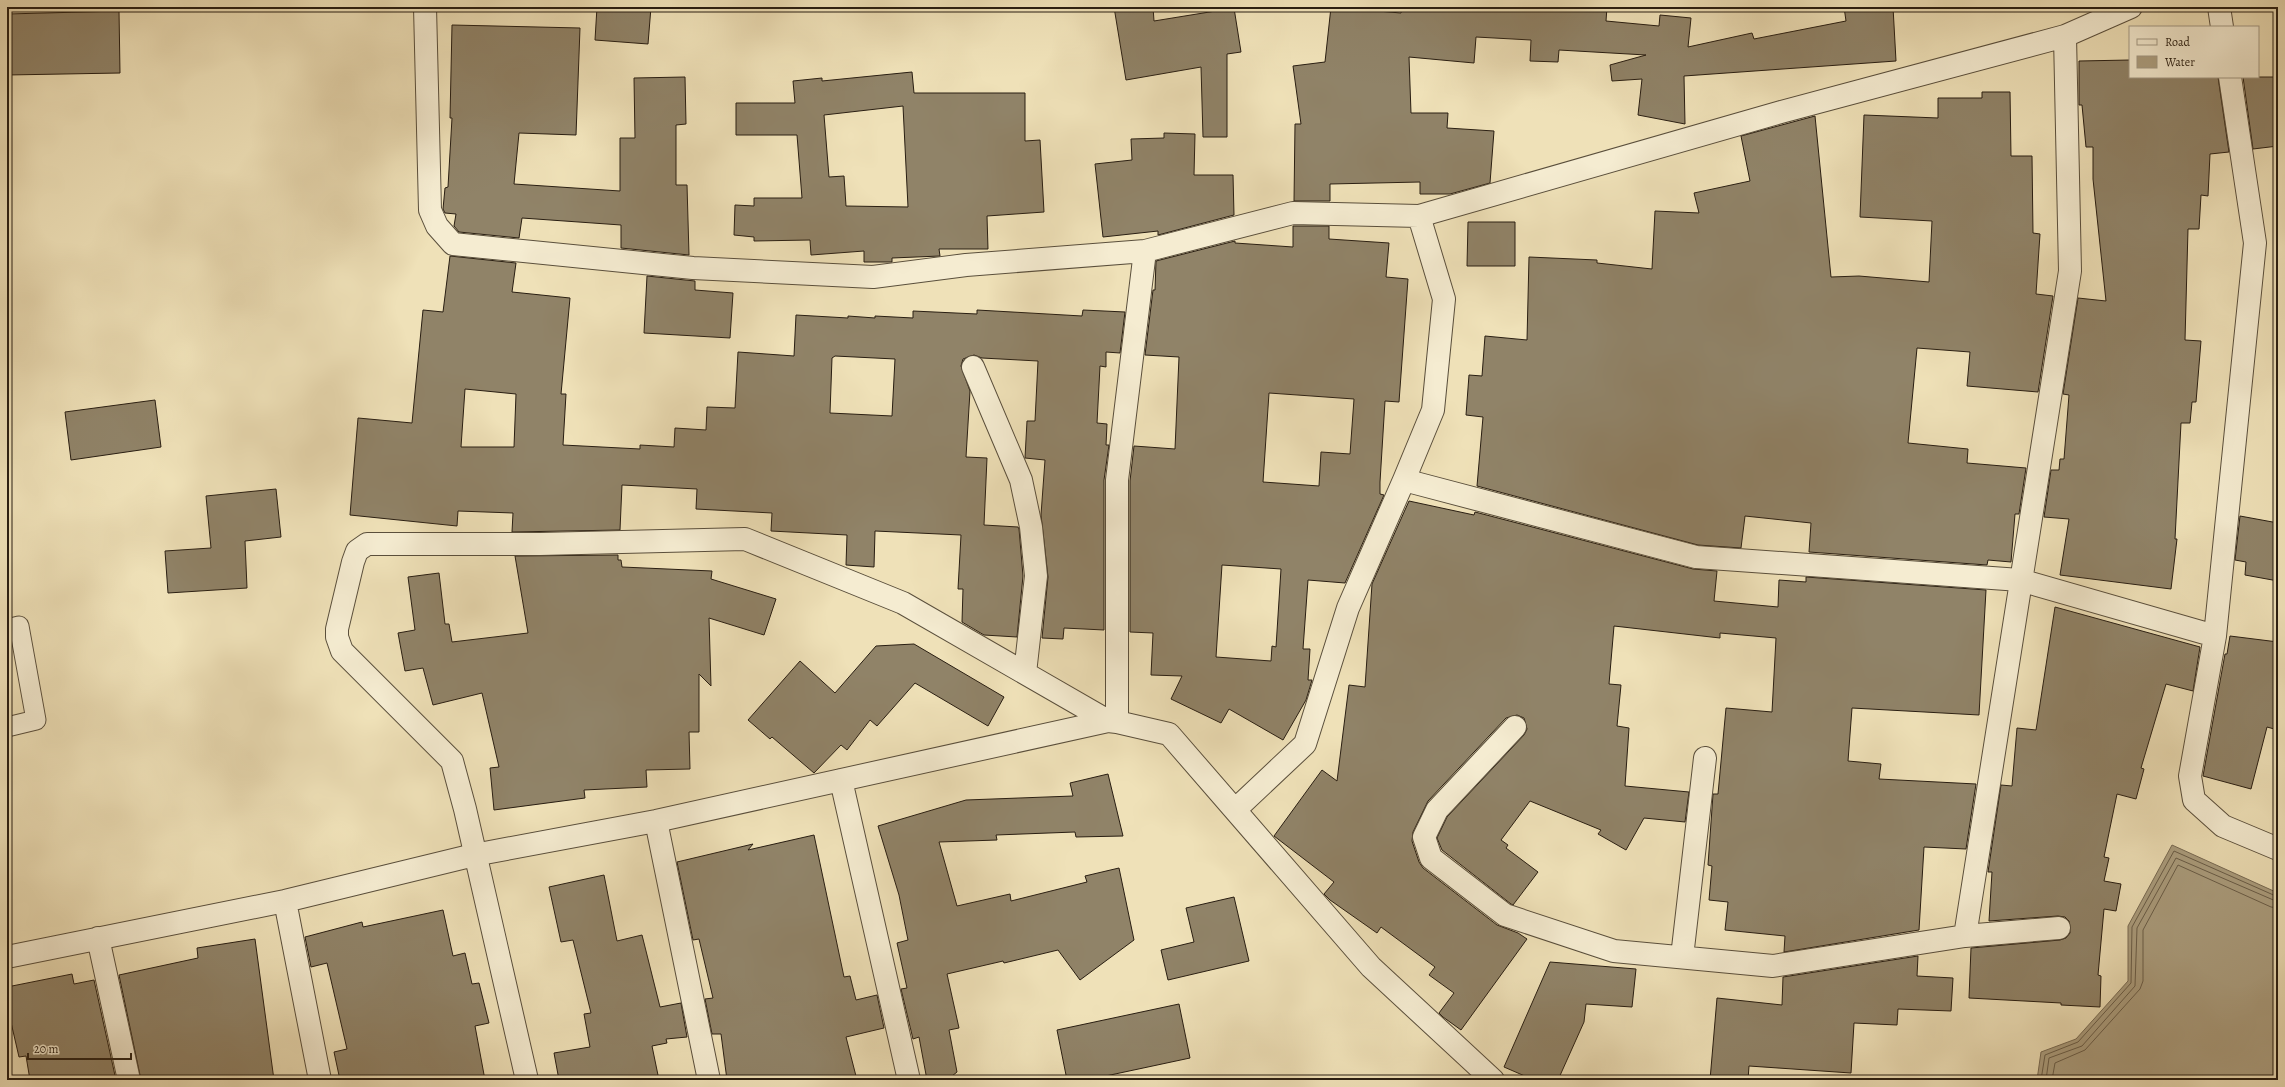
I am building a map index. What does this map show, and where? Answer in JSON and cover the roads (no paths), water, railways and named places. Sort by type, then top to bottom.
[{"type":"street","points":[[425,7],[430,210],[437,226],[452,244],[693,268],[873,277],[966,264],[1145,251],[1293,213],[1419,216],[1781,112],[2065,36],[2131,7]]},
{"type":"street","points":[[2219,7],[2222,26]]},
{"type":"street","points":[[1965,936],[2070,271],[2065,36]]},
{"type":"street","points":[[2230,78],[2255,243],[2215,636],[2190,776],[2194,800],[2223,826],[2278,849]]},
{"type":"street","points":[[1236,809],[1304,744],[1348,608],[1433,410],[1444,299],[1419,216]]},
{"type":"street","points":[[1112,721],[1118,480],[1145,251]]},
{"type":"street","points":[[973,367],[1021,480],[1031,527],[1036,576],[1025,673]]},
{"type":"street","points":[[1404,480],[1696,557],[2020,580],[2215,636]]},
{"type":"street","points":[[526,1080],[474,855],[465,809],[452,761],[342,651],[337,637],[337,629],[353,562],[357,551],[367,544],[540,544],[745,539],[903,603],[1112,721],[1169,734],[1236,809],[1371,967],[1493,1080]]},
{"type":"street","points":[[7,957],[285,901],[474,855],[656,821],[1112,721]]},
{"type":"street","points":[[1515,728],[1437,810],[1424,837],[1431,858],[1505,915],[1614,951],[1773,966],[1965,936],[2059,928]]},
{"type":"street","points":[[1682,957],[1705,758]]},
{"type":"street","points":[[841,780],[909,1080]]},
{"type":"street","points":[[656,821],[709,1080]]},
{"type":"street","points":[[285,901],[320,1080]]},
{"type":"street","points":[[98,938],[129,1080]]},
{"type":"lane","points":[[7,629],[18,626],[36,720],[7,727]]},
{"type":"water","points":[[2172,845],[2278,893],[2278,1080],[2037,1080],[2041,1052],[2076,1039],[2128,981],[2128,926]]}]
